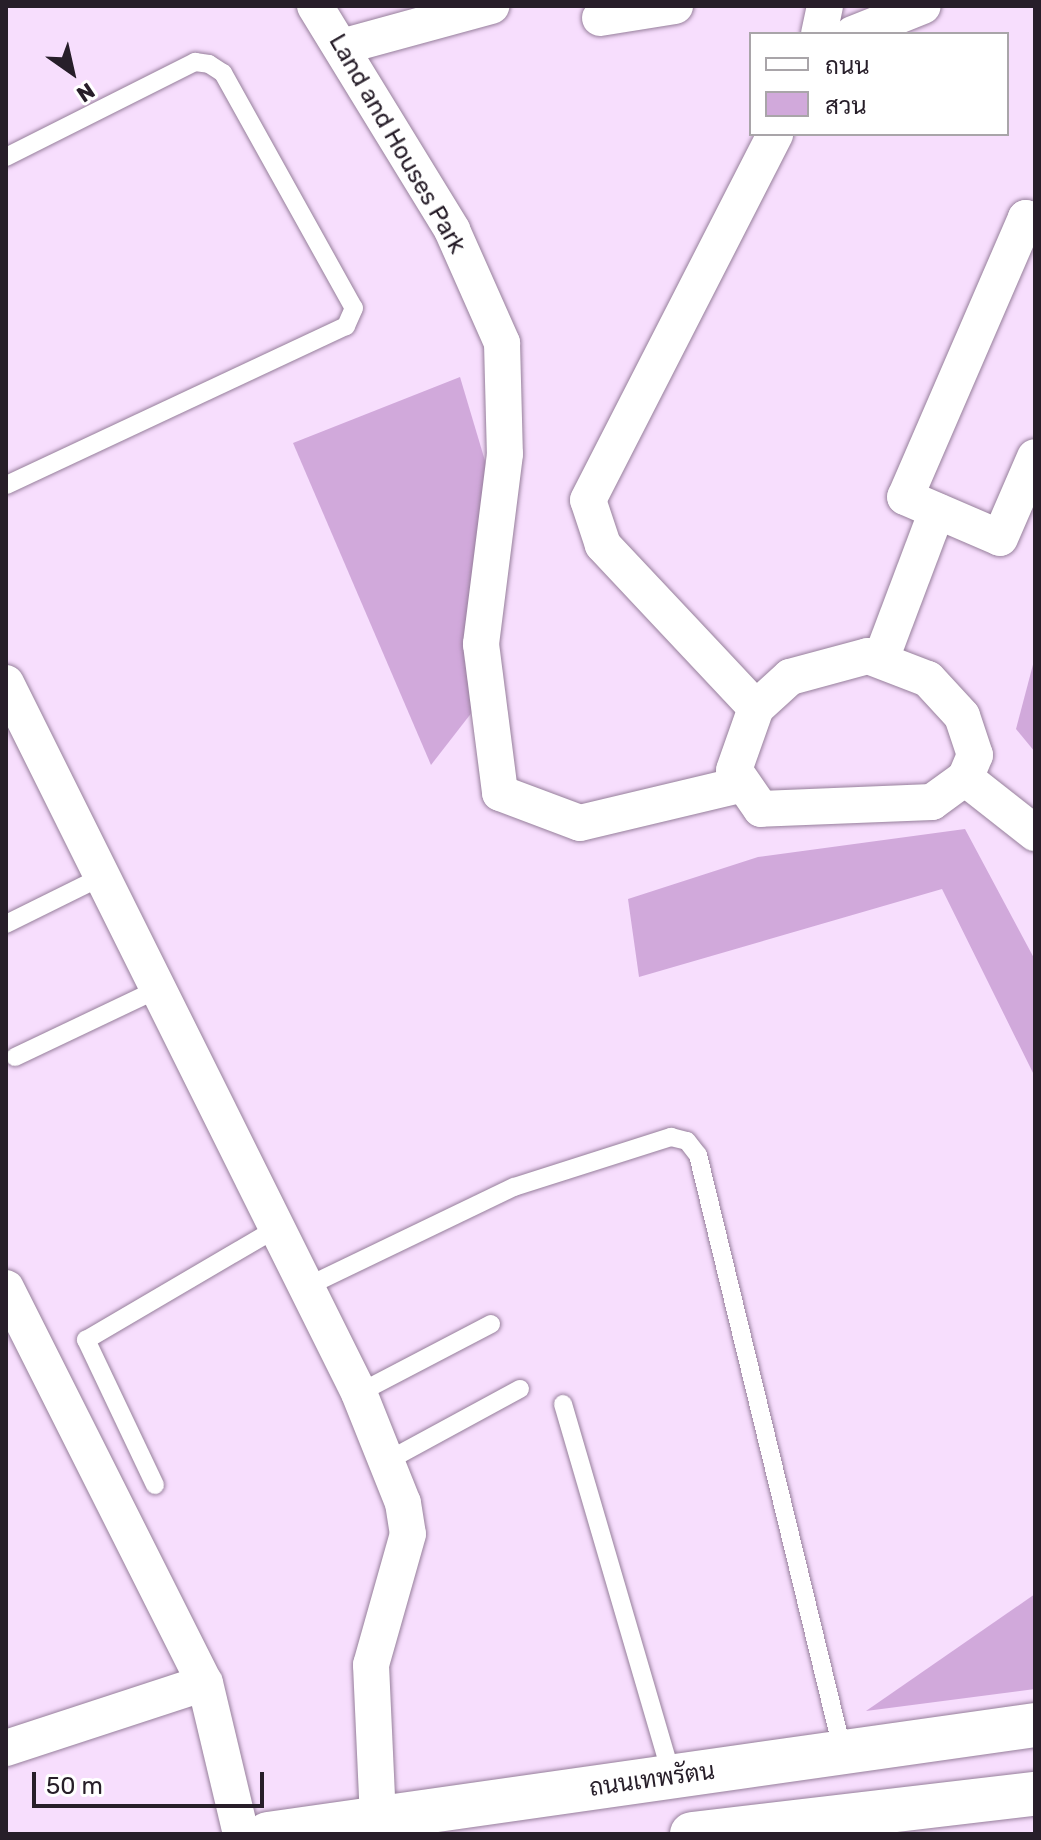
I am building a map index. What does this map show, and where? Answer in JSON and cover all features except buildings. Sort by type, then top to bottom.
[{"type":"main road","name":"ถนนเทพรัตน","points":[[268,1834],[1035,1725]]},
{"type":"main road","points":[[692,1834],[1035,1794]]},
{"type":"street","name":"Land and Houses Park","points":[[315,6],[452,230],[502,343],[505,454],[481,644],[500,793],[580,823],[740,785]]},
{"type":"street","points":[[341,47],[491,6]]},
{"type":"street","points":[[600,18],[675,6]]},
{"type":"street","points":[[819,32],[825,6]]},
{"type":"street","points":[[858,32],[923,6]]},
{"type":"street","points":[[756,708],[603,545],[588,500],[774,136]]},
{"type":"street","points":[[1035,222],[1026,218],[905,497],[1000,538],[1035,457]]},
{"type":"street","points":[[881,659],[937,511]]},
{"type":"street","points":[[881,659],[928,679],[962,716],[975,755],[965,778],[932,802],[782,812],[761,809],[740,785],[737,752],[756,708],[790,677],[820,663],[881,659]]},
{"type":"street","points":[[6,683],[359,1393],[389,1460],[408,1534],[371,1665],[378,1818]]},
{"type":"street","points":[[965,778],[1035,833]]},
{"type":"street","points":[[6,1288],[20,1353],[205,1683],[241,1834]]},
{"type":"street","points":[[6,1748],[205,1683]]},
{"type":"lane","points":[[6,157],[195,62],[209,64],[223,73],[354,308],[346,326],[6,485]]},
{"type":"lane","points":[[6,924],[101,877]]},
{"type":"lane","points":[[15,1057],[156,990]]},
{"type":"lane","points":[[306,1287],[514,1187],[671,1137],[687,1141],[698,1155],[843,1753]]},
{"type":"lane","points":[[155,1485],[86,1340],[277,1228]]},
{"type":"lane","points":[[359,1393],[491,1324]]},
{"type":"lane","points":[[389,1460],[520,1389]]},
{"type":"lane","points":[[563,1404],[672,1777]]},
{"type":"green space","points":[[460,377],[494,491],[490,689],[431,765],[293,443]]},
{"type":"green space","points":[[1035,657],[1035,752],[1016,729]]},
{"type":"green space","points":[[965,829],[1035,960],[1035,1077],[942,889],[639,977],[628,899],[758,857]]},
{"type":"green space","points":[[1035,1594],[1035,1689],[866,1711]]}]
